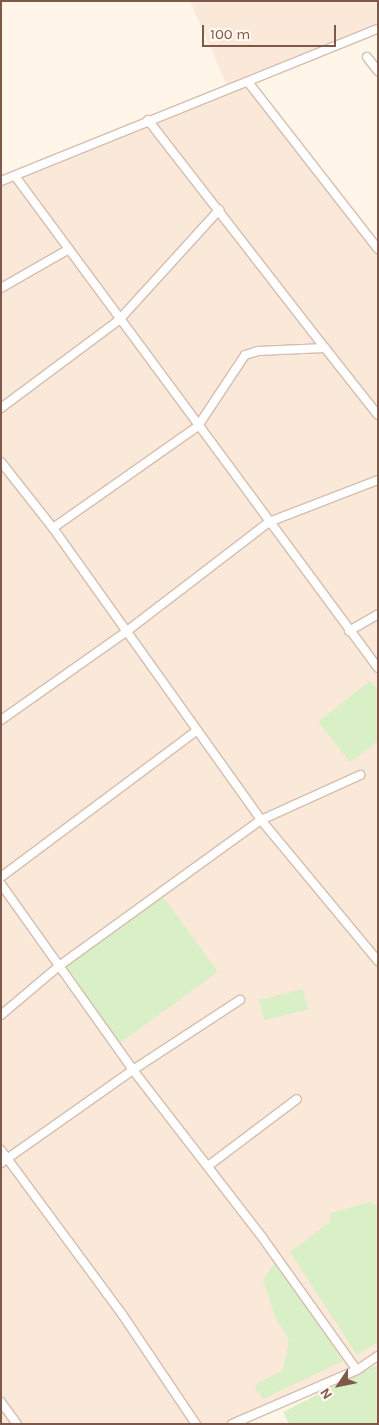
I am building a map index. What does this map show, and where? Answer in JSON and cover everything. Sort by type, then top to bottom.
[{"type":"street","points":[[1,181],[148,120],[378,29]]},
{"type":"street","points":[[367,57],[378,71]]},
{"type":"street","points":[[248,82],[378,248]]},
{"type":"street","points":[[148,120],[378,415]]},
{"type":"street","points":[[15,176],[70,249],[119,320],[378,668]]},
{"type":"street","points":[[1,408],[119,320],[219,210]]},
{"type":"street","points":[[1,288],[70,249]]},
{"type":"street","points":[[53,528],[198,426],[245,355],[258,351],[325,348]]},
{"type":"street","points":[[1,462],[53,528],[261,820],[378,961]]},
{"type":"street","points":[[1,720],[127,631],[269,522],[378,480]]},
{"type":"street","points":[[349,631],[378,614]]},
{"type":"street","points":[[1,877],[196,731]]},
{"type":"street","points":[[1,1015],[59,966],[261,820],[360,775]]},
{"type":"street","points":[[1,884],[133,1070],[208,1166],[357,1370]]},
{"type":"street","points":[[4,1161],[133,1070],[240,1000]]},
{"type":"street","points":[[208,1166],[297,1099]]},
{"type":"street","points":[[1,1150],[4,1161],[122,1314],[196,1424]]},
{"type":"street","points":[[232,1424],[357,1370],[378,1356]]},
{"type":"street","points":[[1,1402],[17,1424]]},
{"type":"shaded area","points":[[190,1],[378,1],[378,29],[248,82],[378,246],[378,1356],[357,1370],[232,1424],[1,1424],[1,181],[229,90]]},
{"type":"green space","points":[[370,681],[378,690],[378,741],[350,762],[318,722]]},
{"type":"green space","points":[[162,895],[218,972],[119,1044],[63,967]]},
{"type":"green space","points":[[303,989],[308,1009],[264,1020],[259,1000]]},
{"type":"green space","points":[[371,1202],[378,1207],[378,1342],[357,1355],[290,1252],[329,1223],[331,1213]]},
{"type":"green space","points":[[276,1261],[343,1361],[263,1399],[255,1388],[258,1382],[283,1371],[289,1339],[276,1319],[263,1280]]},
{"type":"green space","points":[[378,1364],[378,1424],[289,1424],[283,1412]]}]
